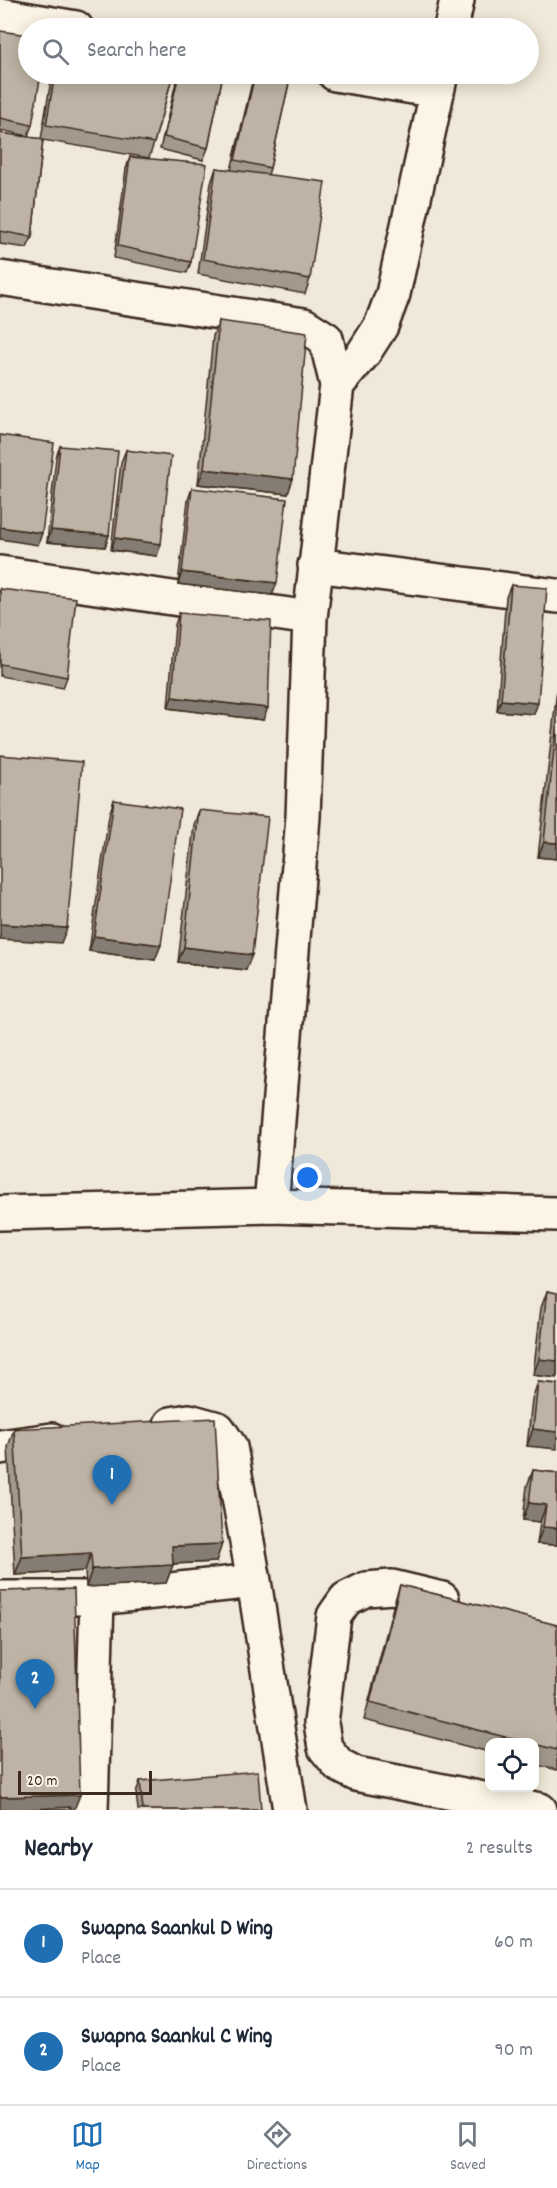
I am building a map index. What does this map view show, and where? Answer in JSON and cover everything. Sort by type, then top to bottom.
[{"type":"street","points":[[453,18],[457,0]]},
{"type":"street","points":[[0,15],[18,18]]},
{"type":"street","points":[[337,385],[363,354],[381,326],[393,294],[439,84]]},
{"type":"street","points":[[0,278],[304,325],[326,339],[337,385],[310,618],[303,817],[271,1206]]},
{"type":"street","points":[[315,566],[557,597]]},
{"type":"street","points":[[0,573],[310,618]]},
{"type":"street","points":[[0,1213],[271,1206],[557,1214]]},
{"type":"street","points":[[142,1428],[189,1421],[218,1430],[230,1447],[291,1810]]},
{"type":"street","points":[[0,1448],[83,1436]]},
{"type":"street","points":[[0,1598],[97,1598],[254,1581]]},
{"type":"street","points":[[469,1605],[392,1587],[366,1590],[346,1599],[334,1616],[321,1723],[325,1748],[339,1765],[356,1774],[540,1810]]},
{"type":"street","points":[[91,1810],[97,1598]]},
{"type":"building","points":[[0,31],[18,34],[18,84],[39,84],[32,125],[0,118]]},
{"type":"building","points":[[53,84],[170,84],[154,143],[46,125]]},
{"type":"building","points":[[177,84],[221,84],[208,148],[164,137]]},
{"type":"building","points":[[253,84],[289,84],[270,168],[235,160]]},
{"type":"building","points":[[0,133],[43,139],[32,237],[0,231]]},
{"type":"building","points":[[130,157],[207,164],[191,262],[118,246]]},
{"type":"building","points":[[216,168],[325,182],[310,279],[203,259]]},
{"type":"building","points":[[219,321],[307,333],[293,479],[204,469]]},
{"type":"building","points":[[0,435],[54,443],[42,533],[0,527]]},
{"type":"building","points":[[60,446],[118,451],[109,535],[51,530]]},
{"type":"building","points":[[126,450],[171,456],[161,544],[115,538]]},
{"type":"building","points":[[192,488],[287,499],[277,583],[182,572]]},
{"type":"building","points":[[511,585],[547,588],[538,703],[501,700]]},
{"type":"building","points":[[0,589],[76,598],[67,677],[0,664]]},
{"type":"building","points":[[179,613],[271,621],[268,708],[172,697]]},
{"type":"building","points":[[557,722],[557,843],[544,842]]},
{"type":"building","points":[[0,755],[82,762],[67,928],[0,924]]},
{"type":"building","points":[[114,800],[180,809],[161,945],[94,936]]},
{"type":"building","points":[[199,810],[268,817],[252,955],[184,947]]},
{"type":"building","points":[[547,1291],[557,1293],[557,1361],[539,1359]]},
{"type":"building","points":[[538,1382],[557,1384],[557,1432],[533,1429]]},
{"type":"building","points":[[215,1418],[222,1544],[172,1546],[173,1565],[92,1569],[91,1553],[22,1557],[14,1429]]},
{"type":"building","points":[[533,1470],[557,1473],[557,1528],[543,1527],[546,1505],[529,1503]]},
{"type":"building","points":[[400,1585],[557,1625],[557,1750],[539,1745],[539,1738],[509,1738],[370,1702]]},
{"type":"building","points":[[74,1589],[80,1795],[0,1797],[0,1591]]},
{"type":"building","points":[[258,1771],[261,1810],[143,1810],[140,1781]]},
{"type":"building","points":[[71,1807],[71,1810],[16,1810]]},
{"type":"place","name":"Swapna Saankul D Wing","points":[[112,1505]]},
{"type":"place","name":"Swapna Saankul C Wing","points":[[35,1709]]}]
